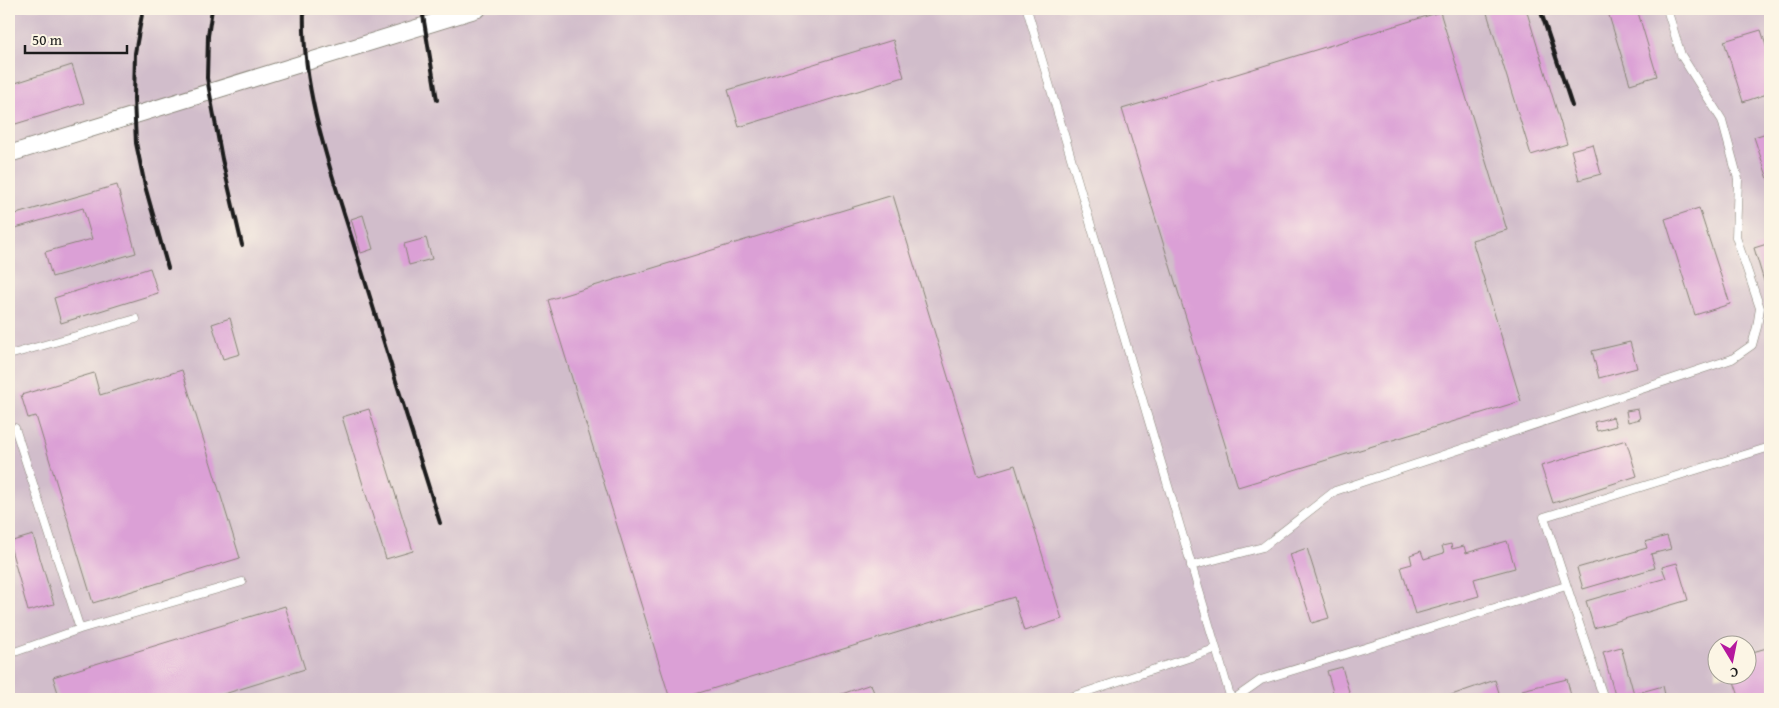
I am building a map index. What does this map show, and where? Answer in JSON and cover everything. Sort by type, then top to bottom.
[{"type":"street","points":[[9,154],[478,9]]},
{"type":"lane","points":[[1027,9],[1190,566],[1232,699],[1261,680],[1566,586]]},
{"type":"lane","points":[[1190,566],[1263,547],[1335,491],[1732,359],[1752,345],[1760,308],[1736,237],[1738,179],[1722,120],[1681,55],[1667,9]]},
{"type":"lane","points":[[9,355],[136,319]]},
{"type":"lane","points":[[15,428],[80,629]]},
{"type":"lane","points":[[1604,699],[1544,517],[1770,447]]},
{"type":"lane","points":[[9,654],[80,629],[242,582]]},
{"type":"lane","points":[[1065,699],[1215,649]]},
{"type":"shaded area","points":[[9,9],[1770,9],[1770,699],[9,699]]},
{"type":"building","points":[[1500,9],[1526,9],[1567,144],[1531,155],[1487,13]]},
{"type":"building","points":[[1607,9],[1637,9],[1657,76],[1630,84]]},
{"type":"building","points":[[1440,12],[1507,230],[1472,240],[1521,401],[1238,487],[1122,109]]},
{"type":"building","points":[[1761,30],[1770,58],[1770,93],[1743,102],[1724,41]]},
{"type":"building","points":[[893,40],[904,77],[739,127],[728,90]]},
{"type":"building","points":[[72,65],[84,103],[9,126],[9,85]]},
{"type":"building","points":[[1770,132],[1770,185],[1754,137]]},
{"type":"building","points":[[1593,144],[1601,174],[1579,180],[1571,150]]},
{"type":"building","points":[[117,185],[136,253],[52,277],[45,252],[92,239],[83,208],[9,230],[9,216]]},
{"type":"building","points":[[893,195],[978,476],[1015,465],[1062,619],[1024,631],[1014,597],[679,699],[670,699],[548,300]]},
{"type":"building","points":[[1699,208],[1730,304],[1695,315],[1665,219]]},
{"type":"building","points":[[363,215],[373,249],[361,253],[351,219]]},
{"type":"building","points":[[426,238],[432,259],[409,265],[404,244]]},
{"type":"building","points":[[1770,243],[1770,301],[1754,248]]},
{"type":"building","points":[[150,268],[158,293],[61,323],[54,298]]},
{"type":"building","points":[[230,318],[240,354],[223,359],[212,324]]},
{"type":"building","points":[[1630,342],[1637,368],[1599,378],[1592,351]]},
{"type":"building","points":[[182,370],[240,558],[93,603],[36,416],[28,418],[21,395],[94,373],[100,395]]},
{"type":"building","points":[[369,409],[413,551],[386,559],[342,417]]},
{"type":"building","points":[[1638,409],[1640,419],[1628,422],[1626,411]]},
{"type":"building","points":[[1613,417],[1616,426],[1597,431],[1594,422]]},
{"type":"building","points":[[1626,440],[1637,476],[1553,503],[1541,466]]},
{"type":"building","points":[[33,535],[54,604],[28,611],[9,542]]},
{"type":"building","points":[[1667,536],[1671,549],[1651,554],[1655,568],[1583,589],[1577,568],[1647,548],[1645,542]]},
{"type":"building","points":[[1507,541],[1515,568],[1474,579],[1479,596],[1415,614],[1401,567],[1412,564],[1410,555],[1421,551],[1424,559],[1444,553],[1442,546],[1451,544],[1452,549],[1464,546],[1466,553]]},
{"type":"building","points":[[1307,548],[1329,618],[1312,623],[1290,554]]},
{"type":"building","points":[[1677,563],[1688,600],[1594,628],[1586,601],[1666,578],[1662,567]]},
{"type":"building","points":[[285,606],[305,669],[208,699],[60,699],[53,677]]},
{"type":"building","points":[[1621,647],[1634,694],[1663,686],[1666,699],[1616,699],[1603,652]]},
{"type":"building","points":[[1770,647],[1770,699],[1740,699],[1735,686],[1756,686],[1756,651]]},
{"type":"building","points":[[1342,667],[1351,699],[1335,699],[1327,671]]},
{"type":"building","points":[[1567,679],[1571,696],[1559,699],[1524,699],[1522,690]]},
{"type":"building","points":[[1495,680],[1501,699],[1440,699]]},
{"type":"building","points":[[871,684],[876,699],[827,699]]},
{"type":"building","points":[[1719,696],[1720,699],[1708,699]]},
{"type":"railway","points":[[143,9],[135,53],[134,99],[136,143],[145,186],[168,268]]},
{"type":"railway","points":[[212,9],[208,36],[207,78],[222,159],[242,245]]},
{"type":"railway","points":[[304,9],[304,40],[308,72],[320,134],[440,523]]},
{"type":"railway","points":[[422,9],[437,100]]},
{"type":"railway","points":[[1540,9],[1572,106]]}]
